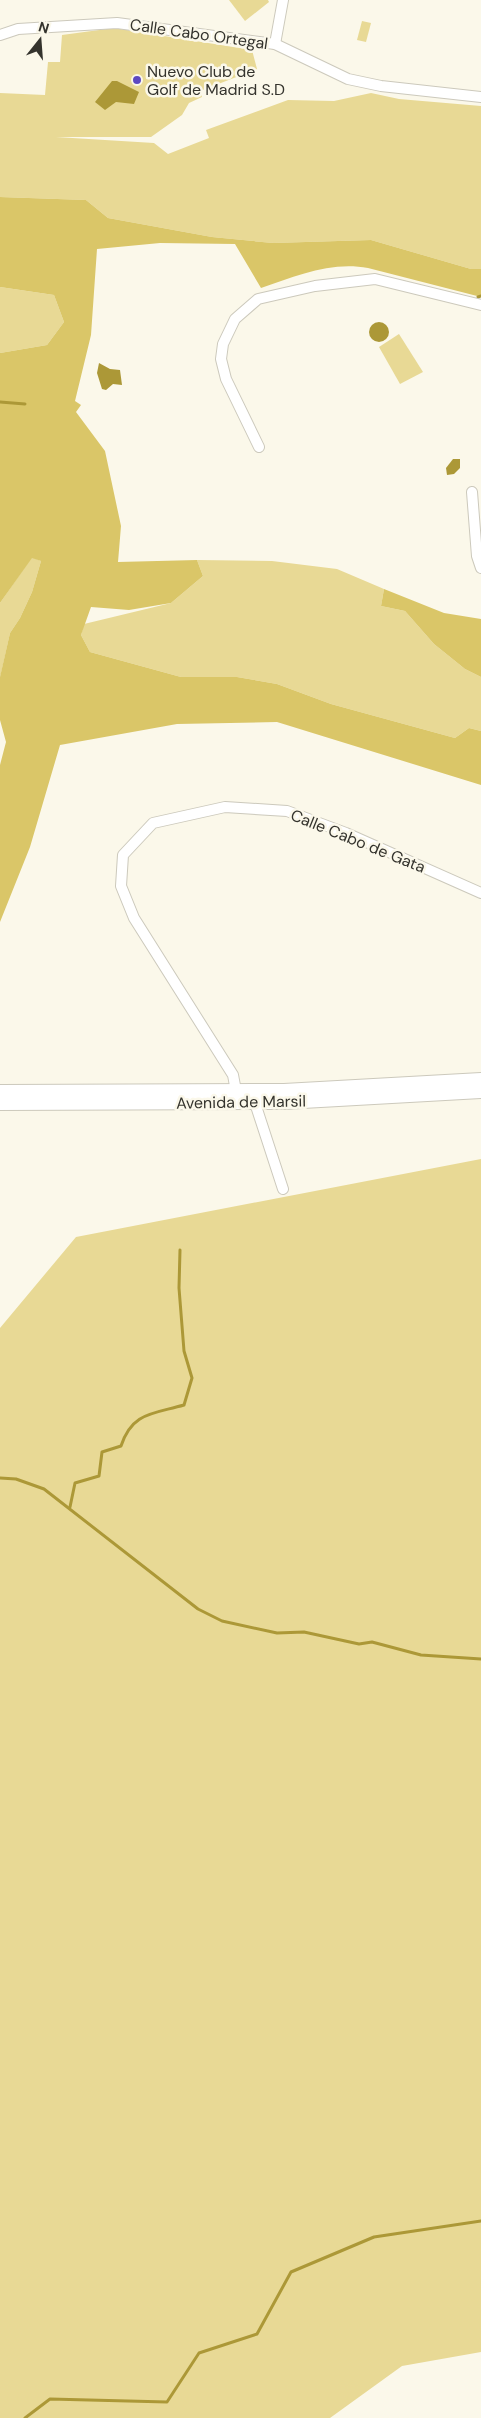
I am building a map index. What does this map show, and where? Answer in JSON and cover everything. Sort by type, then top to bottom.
[{"type":"street","points":[[275,44],[283,0]]},
{"type":"street","name":"Calle Cabo Ortegal","points":[[0,35],[18,29],[117,23],[275,44],[348,79],[381,86],[481,97]]},
{"type":"street","points":[[259,447],[226,379],[221,359],[223,344],[234,319],[258,299],[315,286],[375,279],[481,305]]},
{"type":"street","points":[[472,492],[477,556],[481,568]]},
{"type":"street","name":"Calle Cabo de Gata","points":[[236,1091],[233,1075],[134,918],[120,886],[123,855],[153,823],[225,807],[287,811],[346,833],[481,893]]},
{"type":"street","name":"Avenida de Marsil","points":[[0,1092],[284,1091],[481,1080]]},
{"type":"street","name":"Avenida de Marsil","points":[[0,1103],[255,1103],[481,1091]]},
{"type":"street","points":[[255,1103],[283,1189]]},
{"type":"shaded area","points":[[229,0],[268,0],[269,2],[245,21]]},
{"type":"shaded area","points":[[362,21],[371,23],[366,42],[357,40]]},
{"type":"shaded area","points":[[114,28],[252,50],[257,69],[200,91],[202,97],[189,103],[182,115],[151,137],[56,137],[154,143],[168,154],[209,138],[206,130],[288,100],[334,101],[371,93],[399,99],[481,106],[481,269],[471,269],[371,240],[273,243],[212,237],[108,218],[86,200],[0,197],[0,93],[45,95],[48,62],[60,62],[62,35]]},
{"type":"shaded area","points":[[112,81],[117,81],[139,92],[134,104],[116,102],[105,110],[95,102]]},
{"type":"shaded area","points":[[0,197],[86,200],[108,218],[212,237],[273,243],[371,240],[471,269],[481,269],[481,297],[354,266],[341,266],[314,271],[261,288],[235,244],[160,243],[97,249],[91,335],[75,401],[81,405],[76,412],[105,451],[121,526],[118,562],[197,560],[203,576],[171,603],[129,610],[91,607],[81,635],[90,652],[181,677],[237,677],[277,684],[331,704],[455,738],[469,728],[481,731],[481,785],[277,722],[177,724],[60,745],[30,847],[0,922],[0,765],[6,742],[0,720],[0,677],[10,633],[20,618],[32,592],[41,561],[32,558],[0,603],[0,353],[47,345],[64,322],[54,295],[0,287]]},
{"type":"shaded area","points":[[0,287],[54,295],[64,322],[47,345],[0,353]]},
{"type":"shaded area","points":[[379,322],[386,325],[389,332],[386,339],[379,342],[372,339],[369,332],[372,325]]},
{"type":"shaded area","points":[[399,334],[423,372],[400,384],[379,347]]},
{"type":"shaded area","points":[[99,363],[110,369],[120,370],[122,385],[113,384],[106,390],[102,389],[97,373]]},
{"type":"shaded area","points":[[453,459],[460,459],[460,468],[454,474],[447,475],[446,468]]},
{"type":"shaded area","points":[[32,557],[41,561],[32,592],[20,618],[10,633],[0,678],[0,603]]},
{"type":"shaded area","points":[[197,560],[272,561],[337,569],[384,589],[381,606],[405,611],[434,644],[465,669],[481,677],[481,731],[469,728],[455,738],[331,704],[277,684],[237,677],[181,677],[90,652],[81,635],[84,624],[171,603],[203,576]]},
{"type":"shaded area","points":[[384,589],[444,613],[481,619],[481,677],[465,669],[434,644],[405,611],[381,606]]},
{"type":"shaded area","points":[[481,1159],[481,2352],[402,2366],[330,2418],[0,2418],[0,1328],[76,1237]]},
{"type":"waterway","points":[[0,402],[25,404]]},
{"type":"waterway","points":[[70,1507],[75,1483],[99,1476],[102,1452],[121,1446],[131,1427],[138,1420],[153,1413],[184,1405],[192,1378],[184,1351],[179,1288],[180,1250]]},
{"type":"waterway","points":[[0,1478],[16,1479],[44,1489],[198,1609],[222,1621],[277,1633],[304,1632],[359,1644],[372,1642],[421,1655],[481,1659]]},
{"type":"waterway","points":[[25,2418],[50,2399],[167,2402],[199,2353],[257,2334],[291,2272],[374,2237],[481,2221]]},
{"type":"place","name":"Nuevo Club de Golf de Madrid S.D","points":[[137,80]]}]
